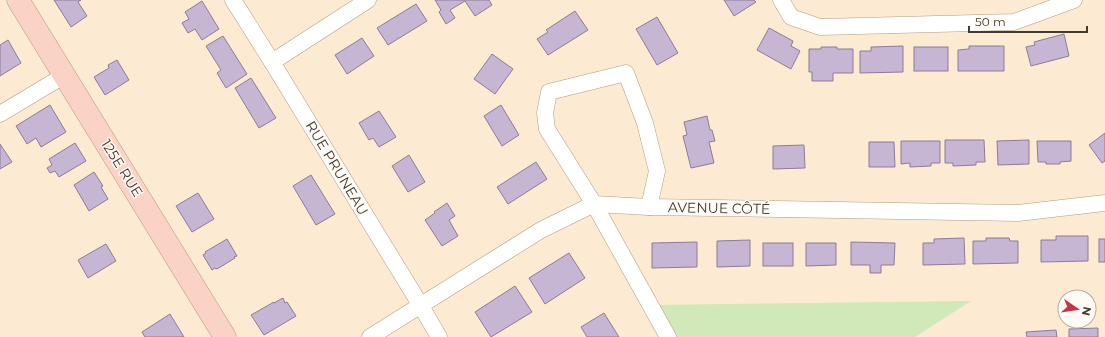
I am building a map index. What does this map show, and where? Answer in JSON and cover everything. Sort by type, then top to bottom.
[{"type":"main road","name":"125E RUE","points":[[18,0],[225,337]]},
{"type":"street","name":"RUE PRUNEAU","points":[[233,0],[439,337]]},
{"type":"street","points":[[272,62],[368,0]]},
{"type":"street","points":[[781,0],[791,17],[820,27],[1014,22],[1074,0]]},
{"type":"street","points":[[649,207],[657,172],[645,123],[626,73],[549,92],[545,113],[547,129],[594,204],[668,337]]},
{"type":"street","points":[[0,114],[65,76]]},
{"type":"street","name":"AVENUE CÔTÉ","points":[[370,337],[541,230],[594,204],[649,207],[1018,213],[1105,203]]},
{"type":"green space","points":[[971,301],[915,337],[668,337],[650,305]]},
{"type":"building","points":[[54,0],[81,0],[78,2],[87,16],[71,27]]},
{"type":"building","points":[[435,0],[489,0],[492,5],[475,16],[465,1],[450,10],[455,18],[446,24],[439,12],[441,10]]},
{"type":"building","points":[[724,0],[754,0],[756,2],[734,16]]},
{"type":"building","points":[[202,1],[219,29],[202,40],[195,29],[188,33],[182,23],[189,19],[185,12]]},
{"type":"building","points":[[416,4],[427,21],[388,45],[377,28]]},
{"type":"building","points":[[575,11],[588,30],[548,55],[537,39],[548,32],[546,30]]},
{"type":"building","points":[[657,17],[678,53],[657,65],[636,29]]},
{"type":"building","points":[[769,28],[793,41],[791,46],[800,51],[791,69],[757,50]]},
{"type":"building","points":[[1064,34],[1069,56],[1031,66],[1026,47],[1035,45],[1034,42]]},
{"type":"building","points":[[223,36],[247,74],[226,88],[217,73],[221,70],[206,46]]},
{"type":"building","points":[[362,38],[374,56],[347,74],[335,55]]},
{"type":"building","points":[[8,40],[21,63],[0,76],[0,45]]},
{"type":"building","points":[[903,46],[903,72],[860,73],[860,51],[871,51],[871,47]]},
{"type":"building","points":[[969,46],[1004,46],[1004,71],[958,71],[958,50],[969,49]]},
{"type":"building","points":[[821,47],[853,49],[853,73],[833,73],[833,81],[812,81],[812,72],[809,72],[809,49],[821,49]]},
{"type":"building","points":[[914,47],[948,47],[948,71],[914,71]]},
{"type":"building","points":[[492,54],[513,69],[495,94],[474,79]]},
{"type":"building","points":[[117,60],[129,80],[105,95],[94,77],[109,68],[108,65]]},
{"type":"building","points":[[251,78],[276,118],[259,128],[235,88]]},
{"type":"building","points":[[50,105],[66,132],[41,147],[36,138],[27,144],[16,126]]},
{"type":"building","points":[[501,105],[519,135],[502,146],[484,116]]},
{"type":"building","points":[[379,111],[396,137],[379,147],[373,138],[369,140],[359,123]]},
{"type":"building","points":[[707,116],[710,130],[712,130],[715,141],[709,142],[714,163],[691,168],[683,136],[687,135],[684,122]]},
{"type":"building","points":[[1105,133],[1105,161],[1102,163],[1089,145]]},
{"type":"building","points":[[945,140],[984,140],[985,162],[976,162],[976,165],[953,166],[953,163],[945,163]]},
{"type":"building","points":[[1029,140],[1029,164],[998,165],[997,141]]},
{"type":"building","points":[[901,141],[940,141],[940,163],[931,163],[931,166],[910,167],[910,163],[901,164]]},
{"type":"building","points":[[1037,141],[1071,141],[1071,161],[1060,162],[1060,164],[1046,164],[1046,162],[1038,162]]},
{"type":"building","points":[[869,142],[894,142],[895,167],[869,167]]},
{"type":"building","points":[[75,143],[86,161],[59,177],[55,171],[50,173],[47,168],[52,165],[49,159]]},
{"type":"building","points":[[0,144],[12,162],[0,169]]},
{"type":"building","points":[[804,145],[805,168],[773,169],[773,146]]},
{"type":"building","points":[[409,155],[425,182],[408,192],[392,166]]},
{"type":"building","points":[[536,162],[547,179],[508,204],[497,187]]},
{"type":"building","points":[[94,172],[103,186],[101,187],[108,199],[89,211],[74,185]]},
{"type":"building","points":[[311,175],[335,214],[316,225],[293,186]]},
{"type":"building","points":[[198,193],[214,219],[192,232],[176,206]]},
{"type":"building","points":[[447,203],[455,216],[449,220],[458,236],[442,246],[425,220]]},
{"type":"building","points":[[1056,236],[1088,236],[1088,261],[1041,262],[1041,240],[1056,240]]},
{"type":"building","points":[[964,238],[965,264],[923,265],[923,243],[934,243],[934,239]]},
{"type":"building","points":[[986,238],[1009,238],[1010,241],[1018,241],[1018,263],[973,264],[973,241],[986,241]]},
{"type":"building","points":[[227,239],[237,256],[217,269],[215,268],[212,270],[203,255],[206,253],[205,252]]},
{"type":"building","points":[[1099,239],[1105,239],[1105,262],[1099,262]]},
{"type":"building","points":[[750,240],[750,266],[717,267],[717,241]]},
{"type":"building","points":[[697,242],[697,267],[652,268],[652,243]]},
{"type":"building","points":[[851,242],[895,243],[894,265],[881,265],[881,273],[870,273],[870,265],[851,265]]},
{"type":"building","points":[[763,243],[793,243],[793,266],[763,266]]},
{"type":"building","points":[[806,243],[836,243],[836,265],[806,266]]},
{"type":"building","points":[[106,244],[116,261],[88,278],[78,260]]},
{"type":"building","points":[[569,253],[585,278],[545,304],[529,278]]},
{"type":"building","points":[[515,286],[532,312],[491,337],[475,312]]},
{"type":"building","points":[[283,298],[285,303],[287,302],[296,316],[264,335],[251,315]]},
{"type":"building","points":[[604,313],[619,337],[587,337],[581,327]]},
{"type":"building","points":[[170,314],[184,337],[145,337],[142,332]]},
{"type":"building","points":[[1097,328],[1098,337],[1069,337],[1069,329]]},
{"type":"building","points":[[1056,330],[1057,337],[1027,337],[1026,332]]}]
